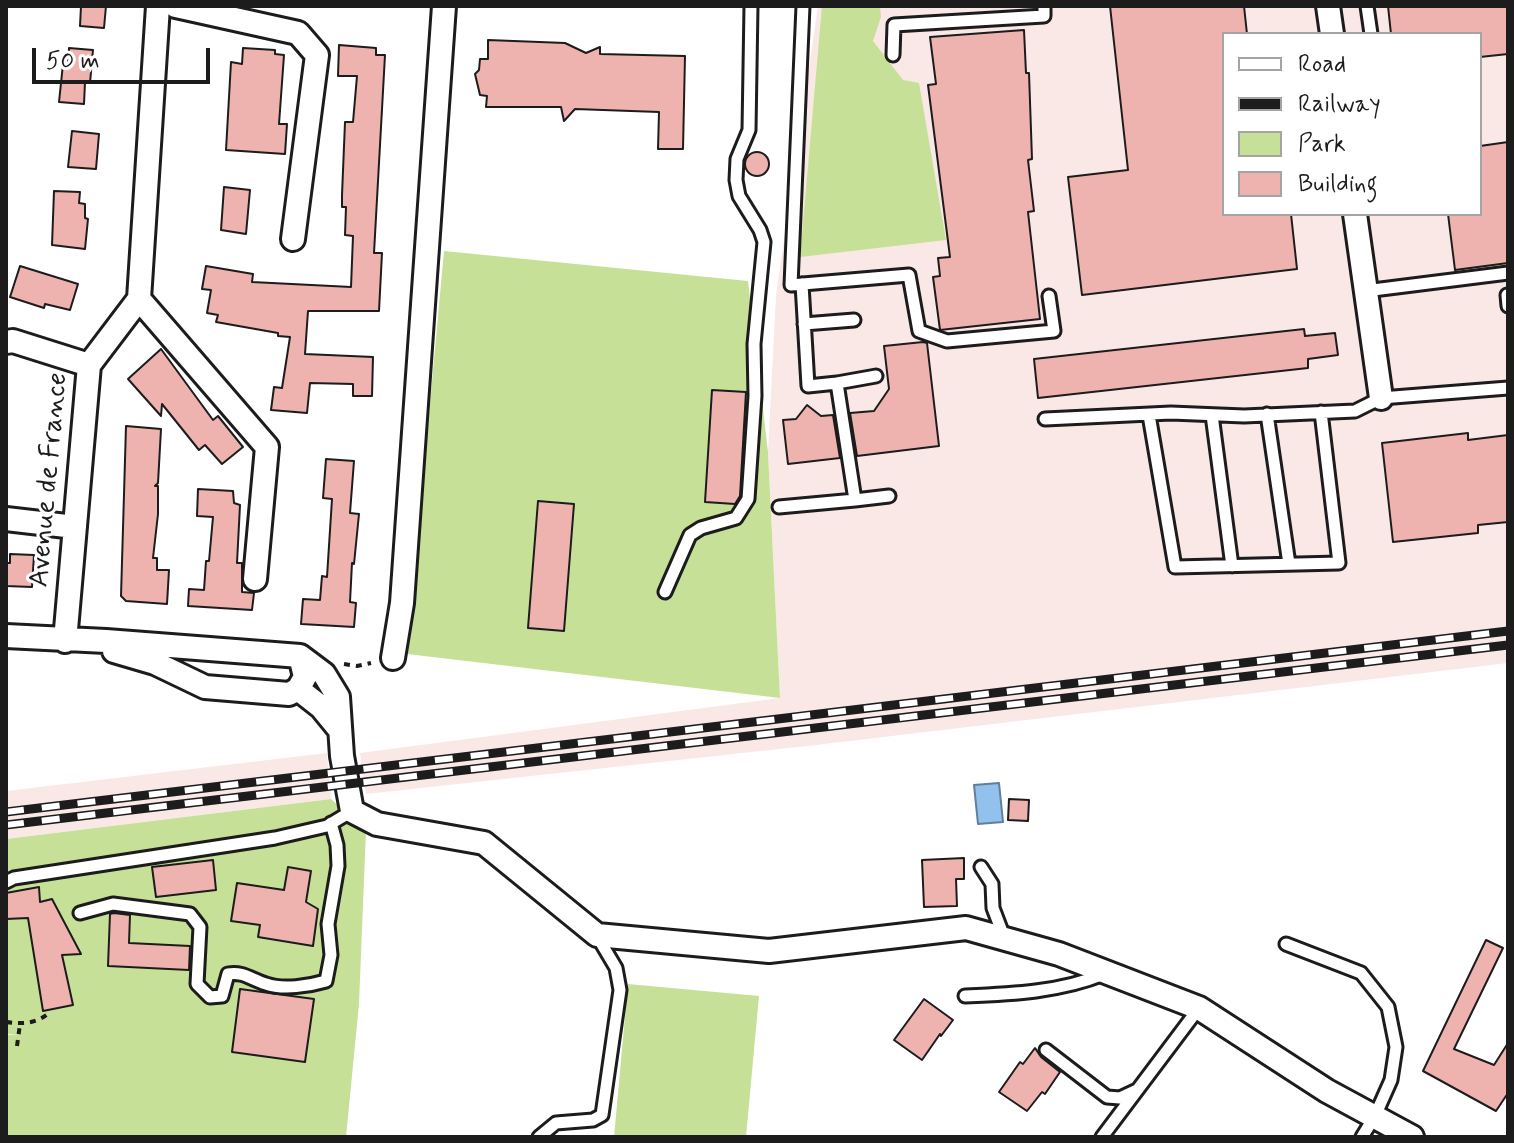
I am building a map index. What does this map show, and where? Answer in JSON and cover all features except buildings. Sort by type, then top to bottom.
[{"type":"street","points":[[158,6],[139,299],[267,447],[255,579]]},
{"type":"street","points":[[176,6],[298,33],[317,55],[293,239]]},
{"type":"street","points":[[393,658],[402,603],[444,6]]},
{"type":"street","points":[[1328,6],[1332,32]]},
{"type":"street","points":[[1355,216],[1381,398]]},
{"type":"street","name":"Avenue de France","points":[[65,641],[89,365],[139,299]]},
{"type":"street","points":[[6,342],[13,341],[89,365]]},
{"type":"street","points":[[6,519],[75,527]]},
{"type":"street","points":[[6,636],[65,641],[103,640],[300,656],[324,674],[338,697],[339,729],[352,811],[377,824],[484,843],[597,935],[769,951],[966,928],[1059,954],[1199,1008],[1327,1091],[1412,1137]]},
{"type":"street","points":[[65,641],[155,663],[205,687],[289,694],[298,689],[305,677],[300,656]]},
{"type":"street","points":[[298,689],[321,707],[339,729]]},
{"type":"lane","points":[[665,592],[690,535],[701,528],[736,518],[748,499],[755,396],[754,344],[764,242],[739,196],[736,180],[737,159],[749,130],[751,6]]},
{"type":"lane","points":[[803,6],[791,285],[909,275],[919,331],[947,341],[1054,331],[1049,296]]},
{"type":"lane","points":[[893,55],[894,25],[1044,16],[1044,6]]},
{"type":"lane","points":[[1367,6],[1371,32]]},
{"type":"lane","points":[[1365,291],[1508,273]]},
{"type":"lane","points":[[802,284],[808,386],[876,376]]},
{"type":"lane","points":[[804,324],[854,320]]},
{"type":"lane","points":[[837,383],[855,500]]},
{"type":"lane","points":[[1045,419],[1355,411],[1381,398],[1508,388]]},
{"type":"lane","points":[[1149,415],[1175,567],[1339,563],[1321,412]]},
{"type":"lane","points":[[1267,414],[1289,564]]},
{"type":"lane","points":[[1212,415],[1232,566]]},
{"type":"lane","points":[[779,507],[889,496]]},
{"type":"lane","points":[[6,882],[14,878],[275,838],[331,823],[352,811]]},
{"type":"lane","points":[[80,913],[113,904],[190,914],[200,927],[197,984],[210,997],[222,996],[228,974],[237,972],[269,986],[310,985],[326,981],[331,955],[328,924],[338,866],[331,823]]},
{"type":"lane","points":[[981,867],[992,884],[993,908],[1004,938]]},
{"type":"lane","points":[[539,1137],[556,1123],[593,1120],[602,1115],[620,990],[616,968],[597,935]]},
{"type":"lane","points":[[1286,944],[1361,973],[1388,1007],[1396,1047],[1391,1080],[1362,1137]]},
{"type":"lane","points":[[965,996],[1017,994],[1086,982],[1108,973]]},
{"type":"lane","points":[[1102,1137],[1199,1008]]},
{"type":"lane","points":[[1046,1050],[1107,1097],[1120,1098],[1138,1090]]},
{"type":"path","points":[[343,663],[357,666],[393,658]]},
{"type":"path","points":[[6,1022],[20,1024],[48,1014]]},
{"type":"path","points":[[17,1046],[20,1024]]},
{"type":"shaded area","points":[[818,6],[1508,6],[1508,663],[816,745],[366,794],[360,753],[780,698],[768,452],[776,295]]},
{"type":"shaded area","points":[[327,753],[331,799],[6,839],[6,791]]},
{"type":"green space","points":[[822,6],[880,6],[881,17],[873,41],[903,80],[919,83],[946,240],[800,257]]},
{"type":"green space","points":[[444,251],[748,281],[768,452],[780,698],[407,654]]},
{"type":"green space","points":[[331,799],[366,830],[359,1004],[346,1137],[6,1137],[6,1035],[19,1035],[6,1034],[6,839]]},
{"type":"green space","points":[[628,984],[759,996],[746,1137],[614,1137]]},
{"type":"water","points":[[999,783],[1003,822],[978,824],[974,785]]},
{"type":"railway","points":[[6,812],[1508,631]]},
{"type":"railway","points":[[6,825],[1508,645]]}]
